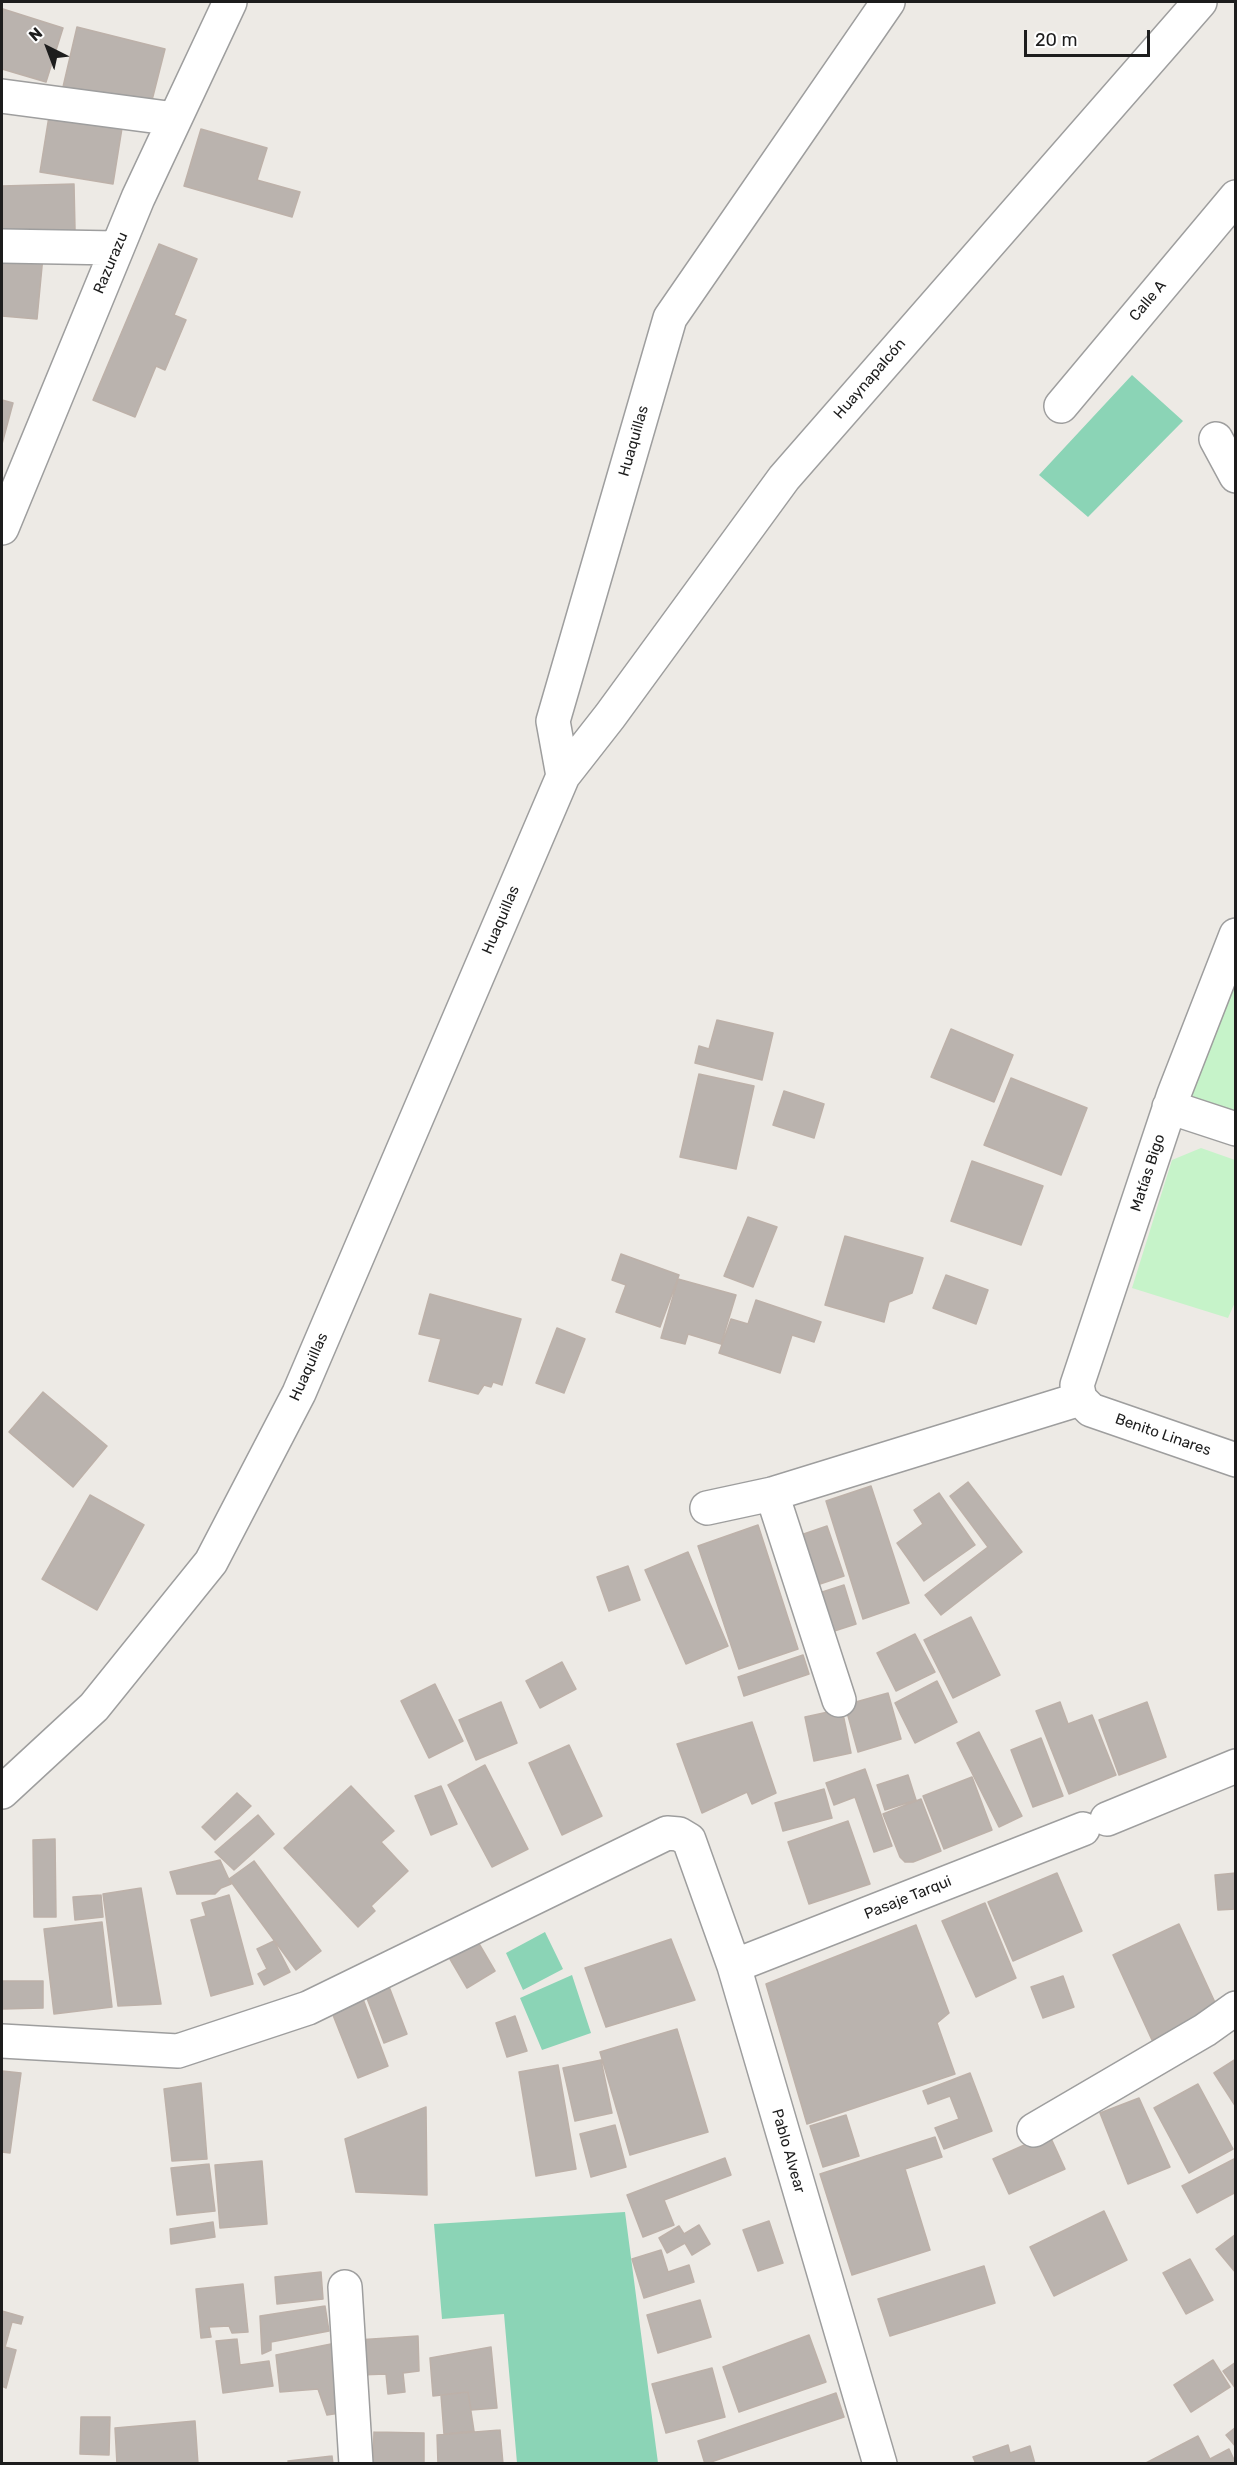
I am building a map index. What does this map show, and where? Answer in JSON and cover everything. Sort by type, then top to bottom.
[{"type":"street","name":"Razurazu","points":[[2,528],[117,248],[230,2]]},
{"type":"street","name":"Huaquillas","points":[[2,1792],[94,1707],[212,1562],[299,1393],[563,776],[553,721],[670,318],[888,2]]},
{"type":"street","name":"Huaynapalcón","points":[[563,776],[610,716],[784,478],[1200,2]]},
{"type":"street","points":[[2,96],[175,119]]},
{"type":"street","name":"Calle A","points":[[1061,406],[1236,197]]},
{"type":"street","points":[[2,246],[117,248]]},
{"type":"street","points":[[1216,439],[1236,476]]},
{"type":"street","name":"Matías Bigo","points":[[1085,1404],[1077,1385],[1169,1107],[1236,934]]},
{"type":"street","points":[[1169,1107],[1236,1129]]},
{"type":"street","points":[[707,1508],[772,1494],[1085,1404]]},
{"type":"street","name":"Benito Linares","points":[[1085,1404],[1236,1460]]},
{"type":"street","points":[[772,1494],[839,1700]]},
{"type":"street","name":"Pasaje Tarqui","points":[[734,1966],[1236,1766]]},
{"type":"street","name":"Pablo Alvear","points":[[2,2041],[178,2051],[308,2008],[668,1833],[679,1834],[689,1840],[734,1966],[880,2463]]},
{"type":"street","points":[[1034,2130],[1204,2030],[1236,2008]]},
{"type":"street","points":[[345,2287],[356,2463]]},
{"type":"green space","points":[[1132,375],[1183,421],[1088,517],[1039,475]]},
{"type":"green space","points":[[1235,935],[1235,1122],[1174,1094]]},
{"type":"green space","points":[[1201,1148],[1235,1160],[1236,1300],[1228,1318],[1132,1288],[1172,1160]]},
{"type":"green space","points":[[545,1932],[563,1969],[523,1990],[506,1953]]},
{"type":"green space","points":[[572,1975],[591,2033],[542,2050],[520,1998]]},
{"type":"green space","points":[[625,2212],[658,2463],[517,2463],[504,2314],[442,2319],[434,2224]]},
{"type":"building","points":[[3,9],[63,28],[46,82],[2,69]]},
{"type":"building","points":[[77,27],[165,49],[150,108],[63,87]]},
{"type":"building","points":[[50,110],[123,122],[113,184],[40,172]]},
{"type":"building","points":[[201,129],[267,148],[257,180],[300,192],[292,217],[184,186]]},
{"type":"building","points":[[74,184],[75,230],[2,232],[2,186]]},
{"type":"building","points":[[159,244],[197,259],[174,315],[186,320],[165,370],[156,366],[135,417],[93,400]]},
{"type":"building","points":[[2,253],[43,256],[37,319],[2,316]]},
{"type":"building","points":[[2,400],[13,403],[2,444]]},
{"type":"building","points":[[717,1020],[773,1033],[762,1080],[695,1063],[699,1046],[709,1049]]},
{"type":"building","points":[[951,1029],[1013,1055],[994,1102],[931,1077]]},
{"type":"building","points":[[699,1074],[754,1086],[736,1169],[680,1157]]},
{"type":"building","points":[[1011,1078],[1087,1108],[1061,1175],[984,1145]]},
{"type":"building","points":[[784,1091],[824,1104],[814,1138],[773,1125]]},
{"type":"building","points":[[972,1161],[1043,1186],[1021,1245],[951,1221]]},
{"type":"building","points":[[748,1217],[777,1227],[753,1287],[724,1276]]},
{"type":"building","points":[[845,1236],[923,1258],[912,1293],[889,1302],[884,1322],[825,1305]]},
{"type":"building","points":[[621,1254],[679,1275],[660,1327],[616,1312],[626,1285],[612,1280]]},
{"type":"building","points":[[946,1275],[988,1290],[976,1324],[933,1308]]},
{"type":"building","points":[[678,1279],[736,1295],[721,1344],[688,1334],[685,1344],[661,1338]]},
{"type":"building","points":[[430,1294],[521,1319],[502,1385],[493,1382],[491,1387],[484,1385],[478,1394],[429,1381],[441,1339],[419,1334]]},
{"type":"building","points":[[756,1300],[821,1322],[814,1342],[792,1335],[780,1373],[719,1353],[731,1319],[748,1324]]},
{"type":"building","points":[[557,1328],[585,1339],[564,1393],[536,1383]]},
{"type":"building","points":[[43,1392],[107,1446],[73,1487],[9,1432]]},
{"type":"building","points":[[968,1482],[1022,1552],[941,1615],[925,1595],[988,1547],[950,1496]]},
{"type":"building","points":[[871,1486],[909,1603],[863,1619],[826,1501]]},
{"type":"building","points":[[939,1493],[975,1545],[924,1581],[897,1543],[923,1524],[914,1510]]},
{"type":"building","points":[[90,1495],[144,1525],[97,1610],[42,1579]]},
{"type":"building","points":[[758,1525],[798,1649],[739,1669],[698,1546]]},
{"type":"building","points":[[827,1526],[844,1576],[808,1588],[792,1538]]},
{"type":"building","points":[[688,1552],[728,1646],[686,1664],[645,1570]]},
{"type":"building","points":[[628,1566],[640,1600],[609,1611],[597,1577]]},
{"type":"building","points":[[844,1585],[856,1624],[825,1634],[813,1595]]},
{"type":"building","points":[[971,1617],[1000,1675],[953,1698],[924,1640]]},
{"type":"building","points":[[915,1634],[935,1672],[896,1691],[877,1653]]},
{"type":"building","points":[[803,1655],[809,1674],[744,1696],[738,1677]]},
{"type":"building","points":[[562,1662],[576,1689],[540,1708],[526,1681]]},
{"type":"building","points":[[937,1681],[957,1722],[915,1743],[895,1703]]},
{"type":"building","points":[[435,1684],[463,1741],[429,1758],[401,1701]]},
{"type":"building","points":[[888,1693],[901,1739],[858,1752],[845,1705]]},
{"type":"building","points":[[501,1702],[517,1743],[476,1760],[459,1720]]},
{"type":"building","points":[[1060,1702],[1068,1724],[1092,1715],[1116,1775],[1069,1794],[1036,1711]]},
{"type":"building","points":[[1147,1702],[1166,1757],[1119,1775],[1099,1720]]},
{"type":"building","points":[[842,1709],[851,1753],[814,1761],[805,1717]]},
{"type":"building","points":[[752,1722],[776,1793],[752,1804],[747,1792],[702,1813],[677,1744]]},
{"type":"building","points":[[979,1732],[1022,1816],[999,1827],[957,1743]]},
{"type":"building","points":[[1041,1738],[1063,1796],[1033,1807],[1011,1750]]},
{"type":"building","points":[[569,1745],[602,1816],[562,1835],[529,1763]]},
{"type":"building","points":[[485,1765],[528,1849],[492,1867],[448,1785]]},
{"type":"building","points":[[865,1769],[892,1846],[874,1852],[855,1797],[834,1805],[826,1783]]},
{"type":"building","points":[[908,1775],[916,1800],[885,1810],[877,1785]]},
{"type":"building","points":[[972,1777],[992,1830],[944,1849],[923,1796]]},
{"type":"building","points":[[351,1786],[394,1831],[381,1842],[408,1871],[371,1906],[375,1911],[358,1927],[284,1848]]},
{"type":"building","points":[[441,1786],[457,1824],[431,1835],[415,1796]]},
{"type":"building","points":[[824,1789],[832,1818],[783,1831],[775,1803]]},
{"type":"building","points":[[237,1793],[251,1806],[215,1840],[202,1827]]},
{"type":"building","points":[[921,1799],[941,1851],[913,1862],[905,1862],[900,1857],[883,1814]]},
{"type":"building","points":[[258,1815],[274,1834],[234,1870],[215,1852]]},
{"type":"building","points":[[848,1821],[870,1884],[809,1904],[788,1842]]},
{"type":"building","points":[[55,1839],[56,1917],[34,1917],[33,1840]]},
{"type":"building","points":[[220,1860],[231,1884],[221,1888],[215,1894],[177,1894],[170,1872]]},
{"type":"building","points":[[254,1861],[321,1951],[296,1970],[229,1879]]},
{"type":"building","points":[[1057,1873],[1082,1931],[1013,1961],[988,1902]]},
{"type":"building","points":[[1236,1873],[1236,1909],[1218,1910],[1215,1875]]},
{"type":"building","points":[[141,1888],[161,2004],[118,2006],[103,1894]]},
{"type":"building","points":[[101,1895],[103,1917],[75,1920],[73,1897]]},
{"type":"building","points":[[229,1895],[253,1984],[211,1996],[191,1920],[206,1916],[202,1903]]},
{"type":"building","points":[[985,1903],[1016,1978],[976,1997],[942,1921]]},
{"type":"building","points":[[102,1922],[112,2007],[54,2014],[44,1929]]},
{"type":"building","points":[[1179,1924],[1218,2009],[1152,2040],[1113,1955]]},
{"type":"building","points":[[916,1925],[949,2013],[937,2023],[955,2074],[807,2124],[766,1984]]},
{"type":"building","points":[[671,1939],[695,2000],[606,2027],[585,1968]]},
{"type":"building","points":[[274,1941],[290,1972],[264,1985],[258,1974],[267,1969],[257,1949]]},
{"type":"building","points":[[478,1942],[495,1971],[467,1988],[450,1959]]},
{"type":"building","points":[[1063,1976],[1074,2007],[1043,2018],[1031,1987]]},
{"type":"building","points":[[2,1981],[43,1981],[43,2008],[2,2009]]},
{"type":"building","points":[[388,1984],[407,2034],[384,2043],[365,1993]]},
{"type":"building","points":[[363,1999],[388,2066],[358,2078],[331,2010]]},
{"type":"building","points":[[515,2016],[527,2051],[507,2057],[496,2023]]},
{"type":"building","points":[[677,2029],[708,2132],[630,2155],[600,2052]]},
{"type":"building","points":[[1236,2059],[1236,2107],[1214,2073]]},
{"type":"building","points":[[601,2060],[612,2113],[575,2121],[563,2068]]},
{"type":"building","points":[[558,2065],[576,2169],[536,2176],[519,2072]]},
{"type":"building","points":[[2,2071],[21,2073],[10,2153],[2,2152]]},
{"type":"building","points":[[970,2073],[992,2131],[944,2149],[935,2128],[959,2119],[950,2096],[928,2104],[923,2091]]},
{"type":"building","points":[[201,2083],[207,2159],[172,2161],[164,2089]]},
{"type":"building","points":[[1198,2084],[1233,2149],[1189,2173],[1154,2108]]},
{"type":"building","points":[[1139,2098],[1170,2167],[1128,2184],[1100,2113]]},
{"type":"building","points":[[426,2107],[427,2195],[356,2192],[345,2139]]},
{"type":"building","points":[[846,2115],[859,2156],[823,2167],[810,2126]]},
{"type":"building","points":[[615,2125],[626,2167],[591,2177],[580,2134]]},
{"type":"building","points":[[1049,2134],[1065,2169],[1009,2194],[993,2159]]},
{"type":"building","points":[[935,2137],[942,2157],[905,2169],[930,2250],[852,2275],[820,2174]]},
{"type":"building","points":[[725,2158],[731,2175],[664,2200],[674,2225],[643,2237],[627,2195]]},
{"type":"building","points":[[1236,2158],[1236,2192],[1197,2213],[1182,2186]]},
{"type":"building","points":[[262,2161],[267,2224],[220,2228],[215,2165]]},
{"type":"building","points":[[209,2164],[215,2211],[177,2215],[171,2168]]},
{"type":"building","points":[[1104,2211],[1127,2260],[1054,2296],[1030,2247]]},
{"type":"building","points":[[769,2221],[783,2263],[758,2271],[743,2230]]},
{"type":"building","points":[[213,2222],[215,2237],[171,2244],[170,2229]]},
{"type":"building","points":[[699,2225],[710,2244],[692,2255],[685,2243],[667,2253],[659,2238],[679,2226],[684,2234]]},
{"type":"building","points":[[1236,2234],[1236,2273],[1216,2249]]},
{"type":"building","points":[[661,2250],[668,2272],[689,2265],[694,2282],[644,2298],[632,2259]]},
{"type":"building","points":[[1190,2259],[1213,2300],[1186,2314],[1163,2273]]},
{"type":"building","points":[[984,2266],[995,2303],[890,2336],[878,2299]]},
{"type":"building","points":[[321,2272],[323,2299],[277,2304],[275,2277]]},
{"type":"building","points":[[243,2284],[248,2332],[232,2333],[229,2326],[209,2327],[211,2337],[201,2338],[196,2289]]},
{"type":"building","points":[[700,2300],[711,2337],[658,2353],[647,2315]]},
{"type":"building","points":[[325,2306],[329,2331],[271,2342],[271,2350],[262,2354],[260,2316]]},
{"type":"building","points":[[2,2311],[23,2317],[21,2324],[12,2322],[5,2347],[16,2350],[6,2388],[2,2386]]},
{"type":"building","points":[[809,2335],[826,2382],[739,2412],[723,2367]]},
{"type":"building","points":[[418,2336],[419,2371],[403,2373],[405,2392],[388,2394],[386,2374],[358,2375],[357,2340]]},
{"type":"building","points":[[237,2339],[240,2365],[269,2361],[273,2386],[223,2393],[216,2341]]},
{"type":"building","points":[[331,2344],[340,2413],[327,2415],[318,2389],[280,2392],[276,2355]]},
{"type":"building","points":[[491,2347],[497,2408],[471,2410],[468,2392],[433,2396],[430,2358]]},
{"type":"building","points":[[1213,2360],[1230,2387],[1191,2412],[1174,2385]]},
{"type":"building","points":[[1236,2362],[1236,2389],[1223,2371]]},
{"type":"building","points":[[712,2368],[725,2417],[666,2433],[652,2384]]},
{"type":"building","points":[[468,2392],[474,2431],[444,2434],[441,2395]]},
{"type":"building","points":[[836,2393],[844,2417],[705,2464],[698,2441]]},
{"type":"building","points":[[81,2417],[110,2417],[109,2455],[80,2454]]},
{"type":"building","points":[[195,2421],[198,2464],[117,2464],[115,2428]]},
{"type":"building","points":[[1236,2427],[1236,2447],[1226,2435]]},
{"type":"building","points":[[500,2430],[503,2464],[438,2464],[437,2435]]},
{"type":"building","points":[[374,2432],[424,2433],[424,2464],[373,2464]]},
{"type":"building","points":[[1198,2436],[1210,2459],[1229,2449],[1236,2464],[1144,2464]]},
{"type":"building","points":[[1008,2445],[1010,2453],[1030,2446],[1035,2464],[976,2464],[973,2457]]},
{"type":"building","points":[[332,2456],[333,2464],[289,2464],[288,2461]]}]
